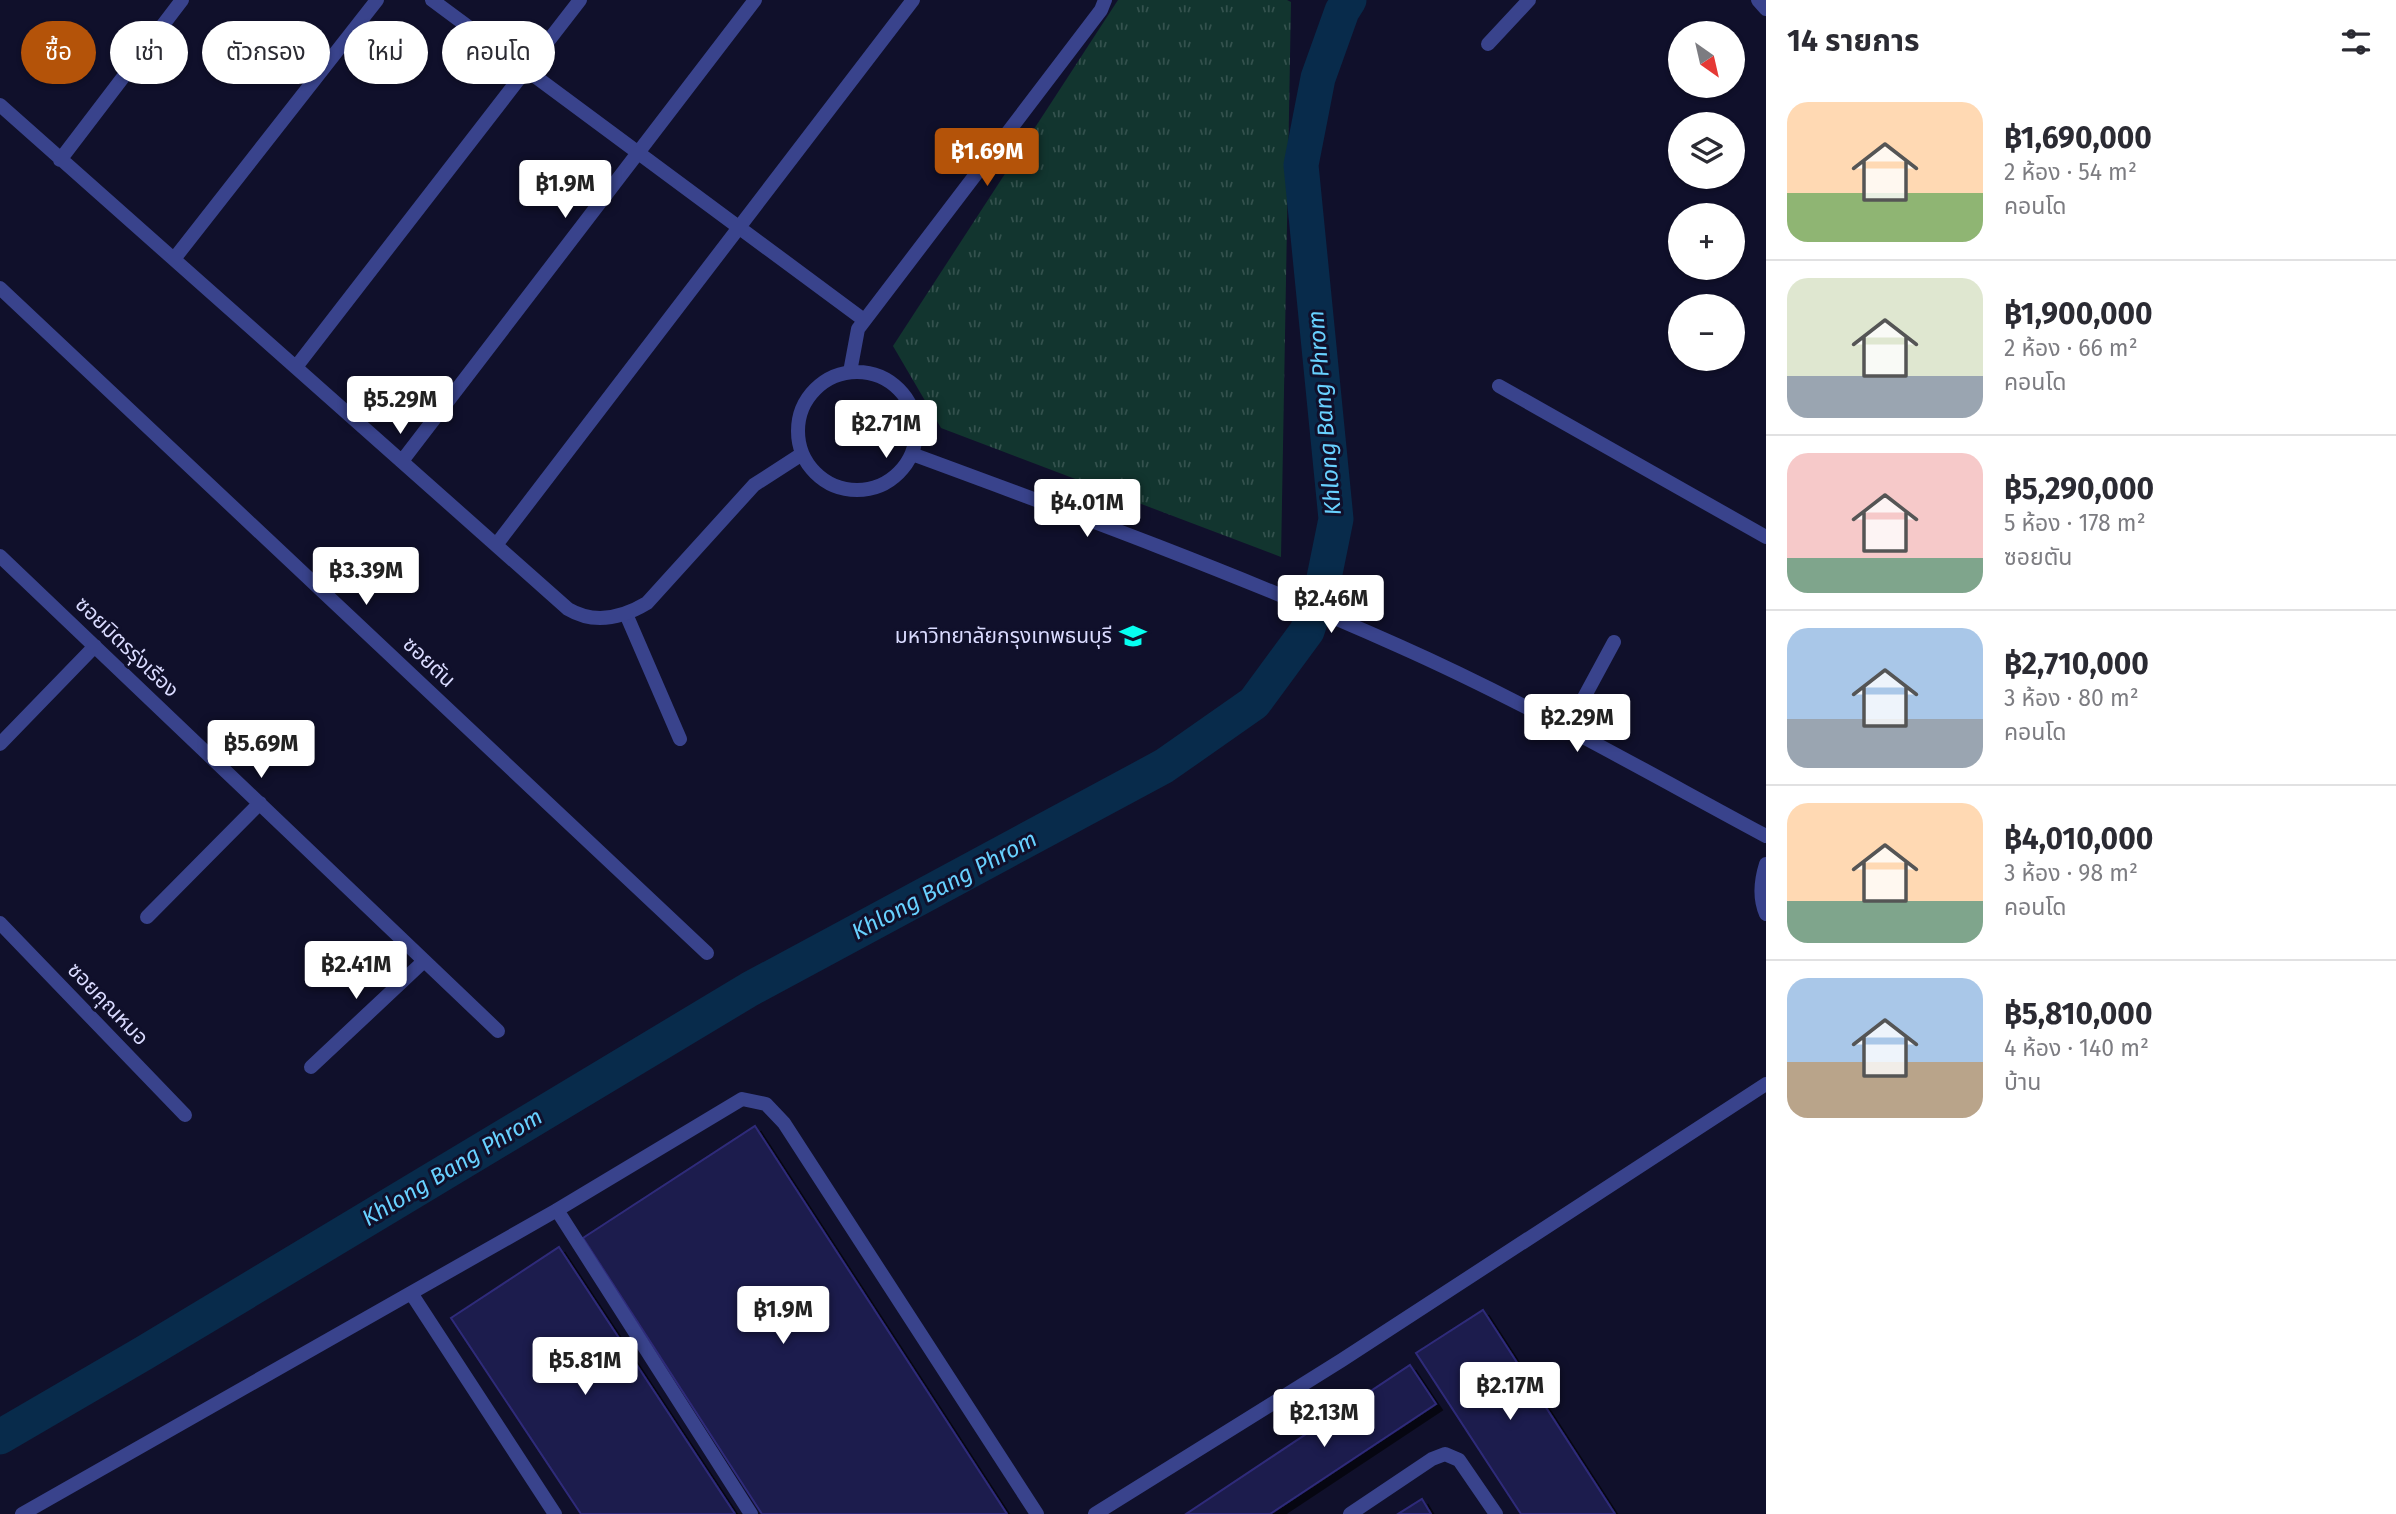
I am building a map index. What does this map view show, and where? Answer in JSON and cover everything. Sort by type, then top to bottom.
[{"type":"street","points":[[60,160],[182,0]]},
{"type":"street","points":[[174,259],[377,0]]},
{"type":"street","points":[[432,0],[460,21]]},
{"type":"street","points":[[555,32],[580,0]]},
{"type":"street","points":[[402,461],[755,0]]},
{"type":"street","points":[[496,545],[913,0]]},
{"type":"street","points":[[850,372],[855,336],[864,320],[1101,10],[1105,0]]},
{"type":"street","points":[[1488,44],[1529,0]]},
{"type":"street","points":[[1758,0],[1766,9]]},
{"type":"street","points":[[296,367],[515,84]]},
{"type":"street","points":[[545,84],[864,320]]},
{"type":"street","points":[[0,105],[568,609],[578,615],[602,619],[626,614],[647,603],[754,485],[803,454]]},
{"type":"street","name":"ซอยตัน","points":[[0,288],[707,953]]},
{"type":"street","points":[[850,372],[869,372],[888,380],[903,392],[913,409],[917,428],[912,454],[906,466],[891,479],[874,488],[854,491],[835,487],[818,477],[805,462],[798,443],[797,423],[803,404],[815,389],[831,377],[850,372]]},
{"type":"street","points":[[1499,386],[1766,537]]},
{"type":"street","points":[[912,454],[1274,591],[1402,647],[1567,729],[1766,836]]},
{"type":"street","name":"ซอยมิตรรุ่งเรือง","points":[[0,556],[498,1031]]},
{"type":"street","points":[[626,614],[680,739]]},
{"type":"street","points":[[1567,729],[1614,642]]},
{"type":"street","points":[[0,744],[95,646]]},
{"type":"street","points":[[147,917],[260,803]]},
{"type":"street","points":[[1766,864],[1761,880],[1766,914]]},
{"type":"street","name":"ซอยคุณหมอ","points":[[0,923],[185,1115]]},
{"type":"street","points":[[311,1067],[424,961]]},
{"type":"street","points":[[1095,1514],[1342,1360],[1766,1084]]},
{"type":"street","points":[[22,1514],[557,1210],[742,1099],[766,1104],[784,1123],[1037,1514]]},
{"type":"street","points":[[557,1210],[751,1514]]},
{"type":"street","points":[[411,1293],[555,1514]]},
{"type":"street","points":[[1350,1514],[1432,1459],[1445,1454],[1459,1460],[1496,1514]]},
{"type":"green space","points":[[1118,0],[1291,2],[1281,557],[941,428],[893,346]]},
{"type":"building","points":[[755,1126],[1007,1514],[762,1514],[583,1238]]},
{"type":"building","points":[[559,1247],[735,1514],[581,1514],[451,1318]]},
{"type":"building","points":[[1483,1310],[1615,1514],[1521,1514],[1416,1353]]},
{"type":"building","points":[[1410,1365],[1436,1404],[1270,1514],[1186,1514]]},
{"type":"building","points":[[1422,1499],[1431,1514],[1398,1514]]},
{"type":"waterway","name":"Khlong Bang Phrom","points":[[0,1437],[750,989],[1164,766],[1254,703],[1307,631],[1323,583],[1336,519],[1301,165],[1318,78],[1342,11],[1349,0]]},
{"type":"place","name":"มหาวิทยาลัยกรุงเทพธนบุรี","points":[[1133,636]]}]
